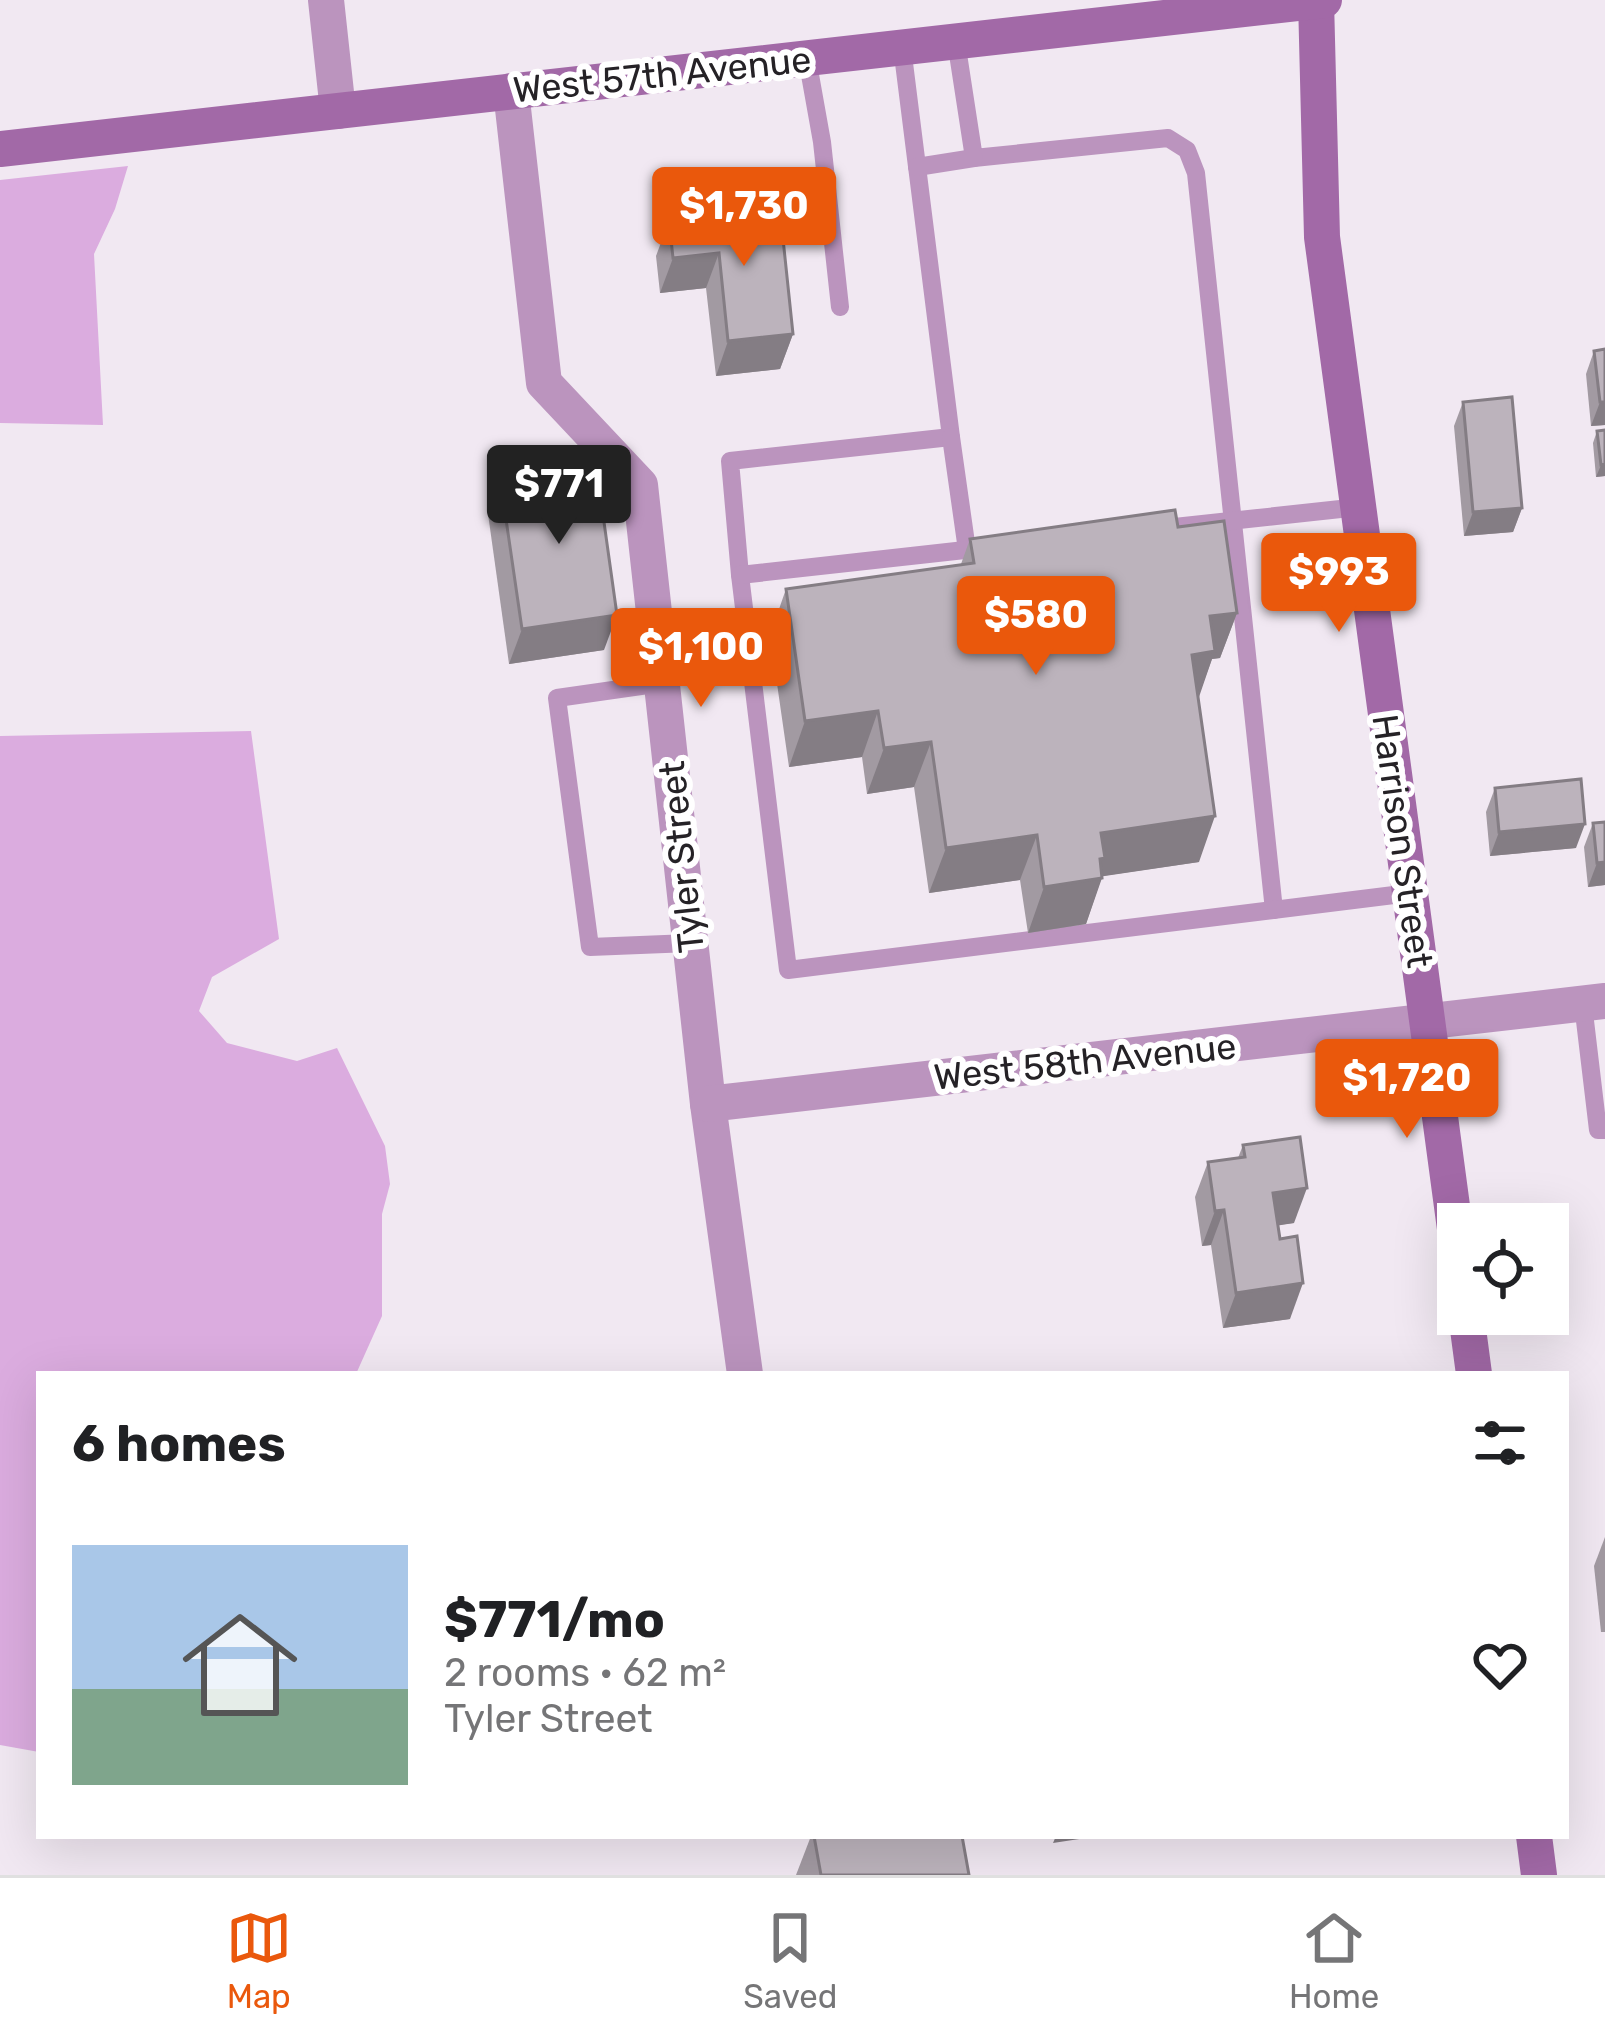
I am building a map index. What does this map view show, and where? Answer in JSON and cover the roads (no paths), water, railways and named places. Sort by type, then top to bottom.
[{"type":"street","points":[[326,0],[338,111]]},
{"type":"street","name":"West 57th Avenue","points":[[0,148],[1318,0]]},
{"type":"street","name":"Harrison Street","points":[[1318,0],[1322,237],[1452,1203]]},
{"type":"street","name":"Tyler Street","points":[[512,91],[544,383],[640,485],[708,1104],[745,1371]]},
{"type":"street","name":"West 58th Avenue","points":[[708,1104],[1594,1003]]},
{"type":"street","points":[[1469,1335],[1474,1371]]},
{"type":"street","points":[[1534,1839],[1539,1875]]},
{"type":"lane","points":[[956,41],[974,158]]},
{"type":"lane","points":[[902,47],[968,550]]},
{"type":"lane","points":[[807,58],[822,142],[840,307]]},
{"type":"lane","points":[[917,167],[1149,139],[1168,139],[1187,150],[1196,173],[1274,910]]},
{"type":"lane","points":[[734,220],[828,208]]},
{"type":"lane","points":[[951,436],[730,461],[788,970],[1410,893]]},
{"type":"lane","points":[[1134,531],[1358,507]]},
{"type":"lane","points":[[740,574],[1014,544]]},
{"type":"lane","points":[[662,683],[556,698],[590,947],[690,943]]},
{"type":"lane","points":[[1594,1003],[1598,1130],[1605,1130]]}]
